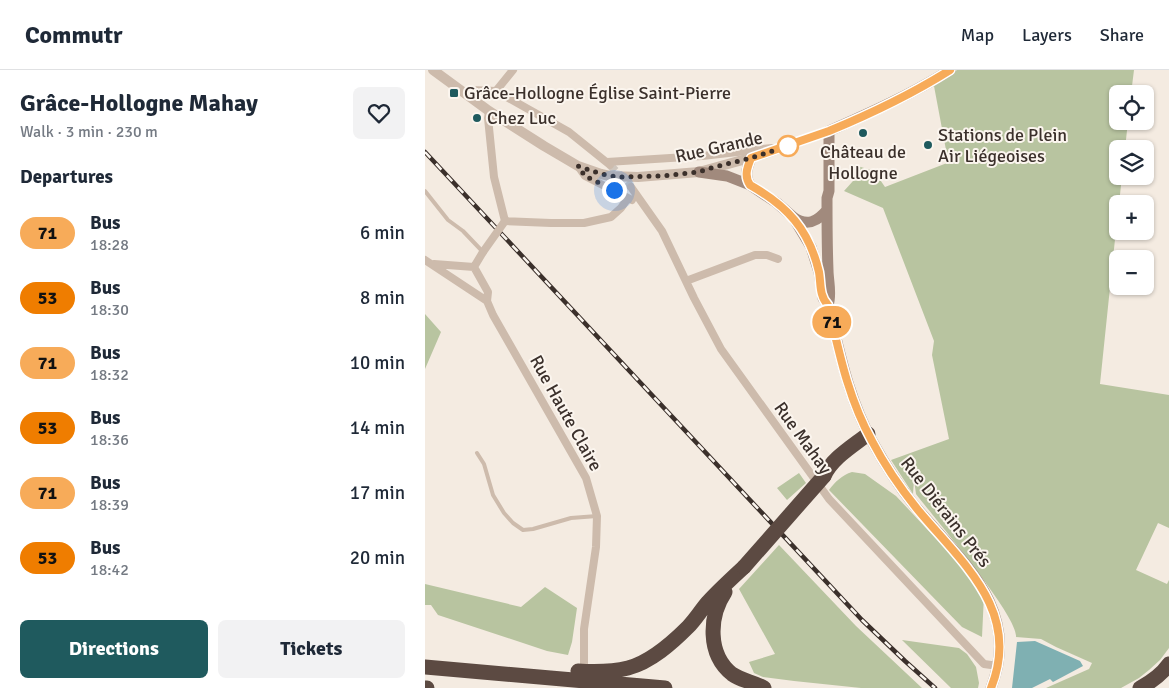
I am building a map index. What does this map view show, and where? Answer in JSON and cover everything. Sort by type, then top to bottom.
[{"type":"highway","points":[[545,677],[566,671],[597,672],[629,668],[655,655],[689,626],[827,473],[870,438]]},
{"type":"highway","points":[[742,568],[721,598],[716,610],[712,626],[713,639],[716,651],[732,674],[764,688]]},
{"type":"highway","points":[[1141,688],[1169,664]]},
{"type":"highway","points":[[425,666],[665,688]]},
{"type":"main road","points":[[829,131],[887,104],[950,70]]},
{"type":"main road","name":"Rue Diérains Prés","points":[[828,305],[830,297],[827,210],[829,191],[829,131]]},
{"type":"main road","points":[[750,185],[746,173],[751,158]]},
{"type":"main road","name":"Rue Diérains Prés","points":[[699,172],[727,176],[750,185],[777,203],[793,217],[805,234],[819,272],[823,298],[828,305],[849,391],[870,438],[888,469],[913,503],[982,586],[992,606],[997,627],[999,649],[998,666],[991,688]]},
{"type":"main road","points":[[793,217],[801,222],[812,222],[827,210]]},
{"type":"street","name":"Rue Grande","points":[[433,70],[489,111],[544,146],[578,166],[601,174],[627,178],[699,172],[784,148],[829,131]]},
{"type":"street","points":[[496,91],[513,70]]},
{"type":"street","points":[[465,94],[471,90],[496,91],[569,132],[609,163],[701,156],[766,148],[784,148]]},
{"type":"street","points":[[427,262],[474,267],[505,221],[494,177],[488,118],[489,111]]},
{"type":"street","points":[[578,166],[585,176],[628,198],[641,202]]},
{"type":"street","name":"Rue Mahay","points":[[631,187],[662,231],[721,349],[829,500],[984,664],[998,666]]},
{"type":"street","points":[[505,221],[584,222],[611,217],[628,198]]},
{"type":"street","points":[[686,281],[755,255],[767,255],[778,259]]},
{"type":"street","points":[[427,262],[487,301]]},
{"type":"street","name":"Rue Haute Claire","points":[[474,267],[488,292],[487,301],[493,315],[586,478],[597,516],[596,547],[584,630],[584,666]]},
{"type":"lane","points":[[425,191],[448,220],[463,231],[483,252]]},
{"type":"lane","points":[[477,453],[484,464],[493,495],[504,513],[523,530],[571,518],[597,516]]},
{"type":"green space","points":[[957,70],[1134,70],[1132,85],[1109,85],[1109,130],[1127,130],[1126,140],[1109,140],[1109,185],[1121,185],[1120,195],[1109,195],[1109,240],[1115,240],[1114,250],[1109,250],[1109,295],[1100,384],[1169,395],[1169,528],[1158,523],[1136,570],[1167,584],[1169,580],[1169,648],[1149,670],[1121,688],[1046,688],[1089,669],[1092,663],[1041,639],[1016,637],[1013,626],[1004,609],[916,494],[914,480],[913,494],[891,460],[949,439],[932,355],[934,341],[883,208],[844,191],[853,181],[851,164],[874,171],[885,187],[947,163],[934,86]]},
{"type":"green space","points":[[425,314],[441,332],[425,369]]},
{"type":"green space","points":[[852,472],[865,474],[896,496],[944,547],[984,595],[982,637],[962,627],[829,490],[839,479]]},
{"type":"green space","points":[[799,473],[806,483],[787,500],[777,488]]},
{"type":"green space","points":[[779,545],[856,626],[922,688],[861,688],[763,677],[754,673],[749,662],[775,654],[739,589]]},
{"type":"green space","points":[[425,584],[521,607],[545,587],[577,608],[568,655],[547,651],[438,615],[431,605],[425,605]]},
{"type":"green space","points":[[902,640],[959,648],[967,654],[976,667],[978,688],[951,688]]},
{"type":"water","points":[[1035,641],[1080,661],[1083,666],[1053,682],[1050,679],[1032,688],[1012,688],[1017,642]]},
{"type":"tunnel","points":[[610,165],[631,187]]},
{"type":"railway","points":[[425,152],[862,620],[935,688]]},
{"type":"bus line","name":"71","points":[[950,70],[938,78],[841,126],[784,148],[751,158],[746,173],[750,185],[783,208],[793,217],[805,234],[817,264],[823,298],[828,305],[849,391],[856,410],[873,443],[906,495],[970,570],[982,586],[992,606],[999,638],[999,659],[991,688]]},
{"type":"place","name":"Grâce-Hollogne Église Saint-Pierre","points":[[454,93]]},
{"type":"place","name":"Chez Luc","points":[[477,118]]},
{"type":"place","name":"Château de Hollogne","points":[[863,133]]},
{"type":"place","name":"Stations de Plein Air Liégeoises","points":[[928,145]]},
{"type":"route","points":[[614,190],[585,176],[578,166],[601,174],[618,177],[663,176],[699,172],[788,146]]}]
